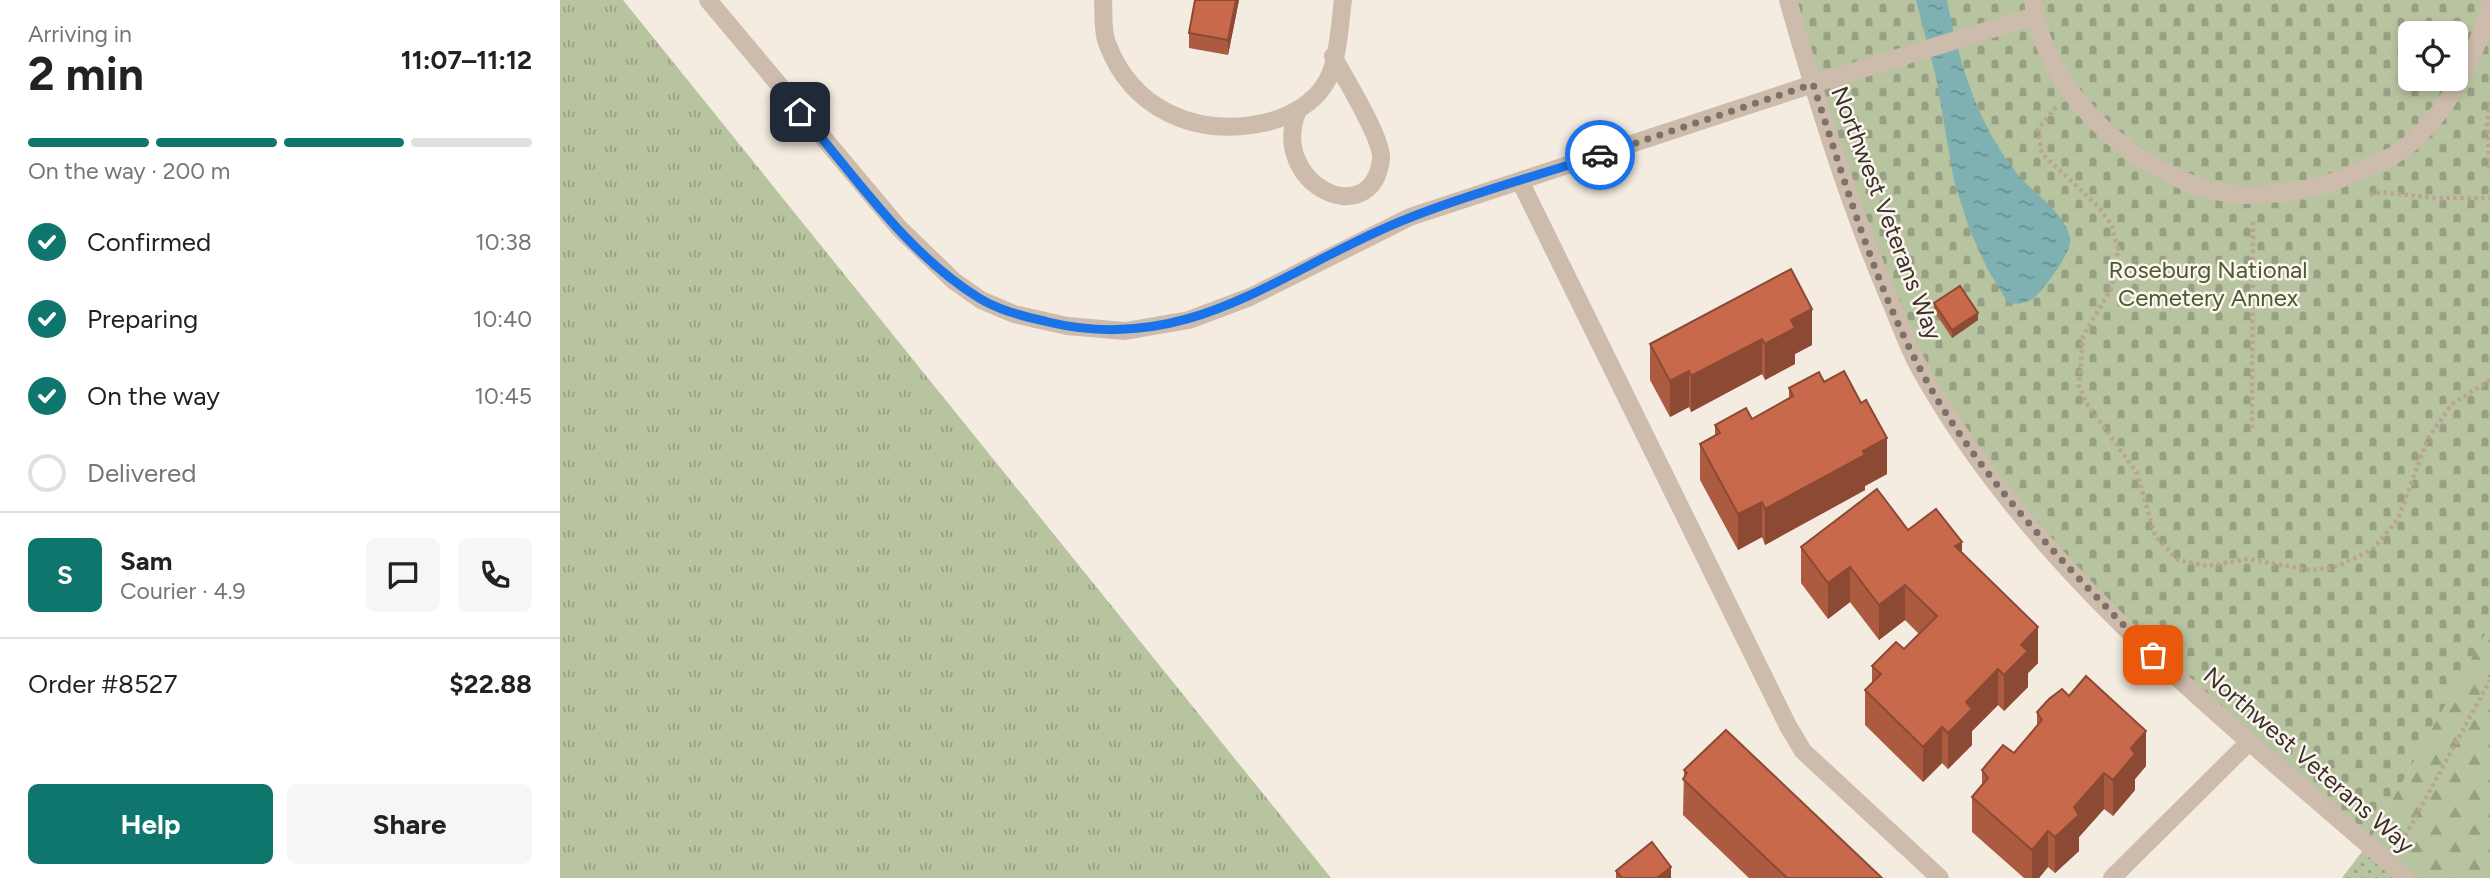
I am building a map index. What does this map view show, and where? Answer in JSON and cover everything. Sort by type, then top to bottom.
[{"type":"street","points":[[708,0],[925,257],[981,299],[1014,314],[1068,326],[1125,331],[1189,320],[1250,298],[1410,217],[1961,38],[2034,8],[2049,55],[2072,94],[2103,129],[2134,154],[2169,174],[2208,189],[2253,195],[2305,189],[2345,178],[2402,150],[2434,119],[2459,83],[2479,44],[2490,6]]},
{"type":"street","points":[[1103,0],[1106,41],[1119,67],[1141,94],[1172,117],[1202,125],[1242,128],[1276,120],[1298,110],[1328,79],[1343,0]]},
{"type":"street","name":"Northwest Veterans Way","points":[[1788,0],[1813,84],[1875,264],[1919,366],[1952,424],[1994,483],[2081,581],[2153,655],[2406,878]]},
{"type":"street","points":[[1298,110],[1291,127],[1291,143],[1312,183],[1329,195],[1353,197],[1370,183],[1381,158],[1371,126],[1333,56]]},
{"type":"street","points":[[1520,181],[1788,726],[1803,751],[1940,878]]},
{"type":"street","points":[[2112,878],[2249,742]]},
{"type":"path","points":[[2072,94],[2048,114],[2038,129],[2039,145],[2042,154],[2098,206],[2112,225],[2118,249],[2112,287],[2083,336],[2079,386],[2087,404],[2137,473],[2155,536],[2178,560],[2207,566],[2248,559],[2309,570],[2333,568],[2372,550],[2398,519],[2428,438],[2439,422],[2452,404],[2490,380]]},
{"type":"path","points":[[2490,102],[2487,125],[2490,170]]},
{"type":"path","points":[[2345,178],[2357,198],[2382,191],[2434,198],[2490,198]]},
{"type":"path","points":[[2252,428],[2253,195]]},
{"type":"path","points":[[2390,864],[2490,680]]},
{"type":"green space","points":[[560,0],[623,0],[1331,878],[560,878]]},
{"type":"green space","name":"Roseburg National Cemetery Annex","points":[[1791,0],[2490,0],[2490,625],[2367,845],[2249,742],[2037,533],[1919,366],[1842,172]]},
{"type":"green space","points":[[2490,623],[2490,878],[2405,878],[2367,845]]},
{"type":"green space","points":[[2367,845],[2405,878],[2342,878]]},
{"type":"water","points":[[1916,0],[1947,0],[1963,68],[1990,133],[2016,172],[2061,218],[2070,237],[2068,250],[2059,267],[2034,298],[2027,302],[2008,303],[1988,270],[1970,231],[1954,181],[1936,77]]},
{"type":"building","points":[[1195,0],[1236,0],[1228,40],[1189,33]]},
{"type":"building","points":[[1791,269],[1812,309],[1791,320],[1795,328],[1765,344],[1762,339],[1691,376],[1689,371],[1670,381],[1650,344]]},
{"type":"building","points":[[1960,286],[1978,313],[1952,330],[1934,303]]},
{"type":"building","points":[[1844,371],[1861,403],[1866,400],[1887,438],[1863,451],[1865,455],[1765,509],[1762,502],[1738,514],[1700,444],[1720,433],[1715,425],[1746,408],[1752,419],[1793,396],[1789,388],[1819,372],[1824,382]]},
{"type":"building","points":[[1877,489],[1908,530],[1936,509],[1962,542],[1955,546],[2038,627],[2021,645],[2028,651],[2004,675],[1998,669],[1966,702],[1972,709],[1948,733],[1942,727],[1923,747],[1865,690],[1881,674],[1872,666],[1896,642],[1904,649],[1937,616],[1905,585],[1879,605],[1850,567],[1828,583],[1801,547]]},
{"type":"building","points":[[2086,676],[2146,731],[2131,748],[2135,754],[2113,780],[2104,773],[2074,807],[2079,815],[2055,837],[2048,831],[2032,850],[1972,797],[1988,778],[1982,770],[2003,745],[2014,753],[2042,720],[2037,712],[2049,699],[2062,689],[2069,696]]},
{"type":"building","points":[[1726,730],[1882,878],[1787,878],[1683,779],[1687,773],[1684,770]]},
{"type":"building","points":[[1652,842],[1671,867],[1657,878],[1622,878],[1616,871]]},
{"type":"way so far","points":[[1600,155],[1813,84],[1875,264],[1919,366],[1952,424],[1994,483],[2081,581],[2153,655]]},
{"type":"route","points":[[800,112],[925,257],[954,281],[981,299],[1014,314],[1068,326],[1125,331],[1189,320],[1250,298],[1410,217],[1600,155]]}]
